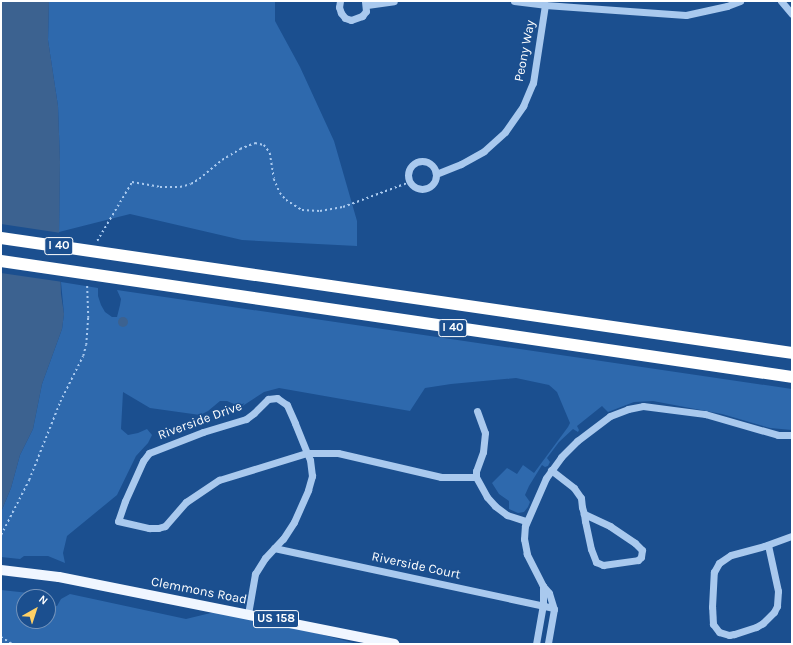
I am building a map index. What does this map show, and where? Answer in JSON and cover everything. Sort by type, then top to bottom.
[{"type":"highway","name":"I 40","points":[[1,238],[792,353]]},
{"type":"highway","name":"I 40","points":[[1,262],[792,377]]},
{"type":"main road","name":"Clemmons Road","points":[[1,570],[59,577],[394,644]]},
{"type":"street","points":[[340,1],[339,7],[341,13],[350,20],[362,16],[366,3],[394,1]]},
{"type":"street","points":[[514,1],[545,5],[686,15],[727,6],[740,1]]},
{"type":"street","points":[[780,1],[792,14]]},
{"type":"street","name":"Peony Way","points":[[436,174],[461,164],[484,151],[505,132],[523,106],[533,83],[545,5]]},
{"type":"street","points":[[426,162],[431,165],[436,174],[434,183],[425,189],[415,187],[410,182],[409,170],[416,163],[426,162]]},
{"type":"street","name":"Riverside Drive","points":[[248,614],[255,574],[261,564],[294,522],[308,490],[312,476],[307,453],[287,405],[277,398],[268,399],[246,419],[203,432],[149,453],[143,460],[118,520],[148,528],[162,527],[170,522],[186,502],[219,480],[307,453]]},
{"type":"street","points":[[548,644],[554,616],[553,608],[549,593],[542,586],[527,554],[524,539],[526,521],[551,470],[570,447],[610,416],[636,407],[651,406],[705,414],[778,435],[792,434]]},
{"type":"street","points":[[477,411],[485,433],[482,460],[476,471],[476,477],[487,497],[494,506],[508,515],[526,521]]},
{"type":"street","points":[[307,453],[338,453],[442,477],[476,477]]},
{"type":"street","points":[[551,470],[579,494],[591,549],[596,562],[602,565],[638,560],[641,557],[642,550],[636,543],[610,526],[584,514]]},
{"type":"street","points":[[768,545],[778,591],[777,606],[774,612],[763,623],[756,627],[728,635],[719,632],[713,624],[712,618],[713,579],[716,568],[731,555],[768,545],[792,536]]},
{"type":"street","name":"Riverside Court","points":[[274,548],[553,608]]},
{"type":"street","points":[[536,644],[543,605],[542,586]]},
{"type":"path","points":[[94,246],[132,182],[160,187],[180,187],[191,184],[228,156],[255,144],[264,145],[270,153],[274,179],[280,193],[286,200],[302,210],[320,211],[343,207],[410,182]]},
{"type":"path","points":[[1,535],[29,480],[60,402],[83,356],[86,344],[88,318],[88,280]]},
{"type":"path","points":[[1,637],[12,644]]},
{"type":"shaded area","points":[[1,1],[49,1],[48,40],[58,106],[60,162],[59,241],[61,294],[64,314],[62,329],[42,384],[33,429],[20,455],[11,488],[1,512]]},
{"type":"shaded area","points":[[49,1],[275,1],[275,21],[300,67],[334,141],[357,221],[357,246],[242,240],[130,214],[59,232],[60,162],[58,106],[48,40]]},
{"type":"shaded area","points":[[61,282],[98,288],[98,296],[101,305],[105,312],[112,317],[117,317],[120,305],[121,299],[117,290],[792,389],[792,430],[770,428],[722,414],[653,401],[634,402],[608,412],[602,406],[577,426],[579,430],[578,432],[573,429],[559,442],[547,458],[550,462],[548,466],[545,467],[542,465],[529,486],[525,495],[530,502],[528,507],[524,512],[518,513],[509,509],[509,501],[499,494],[492,483],[507,468],[517,474],[523,465],[534,473],[568,427],[570,423],[557,392],[549,385],[516,378],[425,388],[410,411],[279,388],[264,392],[241,407],[227,401],[220,401],[208,411],[200,415],[150,408],[123,392],[121,429],[128,435],[147,429],[152,435],[148,443],[136,456],[117,495],[67,536],[63,553],[65,563],[48,556],[24,556],[20,559],[1,557],[1,512],[11,488],[20,455],[33,429],[42,384],[62,329],[64,314]]},
{"type":"shaded area","points":[[121,317],[125,317],[128,322],[125,327],[121,327],[118,324],[118,320]]},
{"type":"shaded area","points":[[1,590],[16,592],[16,629],[56,629],[56,606],[61,599],[70,594],[186,619],[227,609],[357,644],[1,644]]},
{"type":"pier","points":[[1,224],[61,233],[63,282],[1,273]]}]
